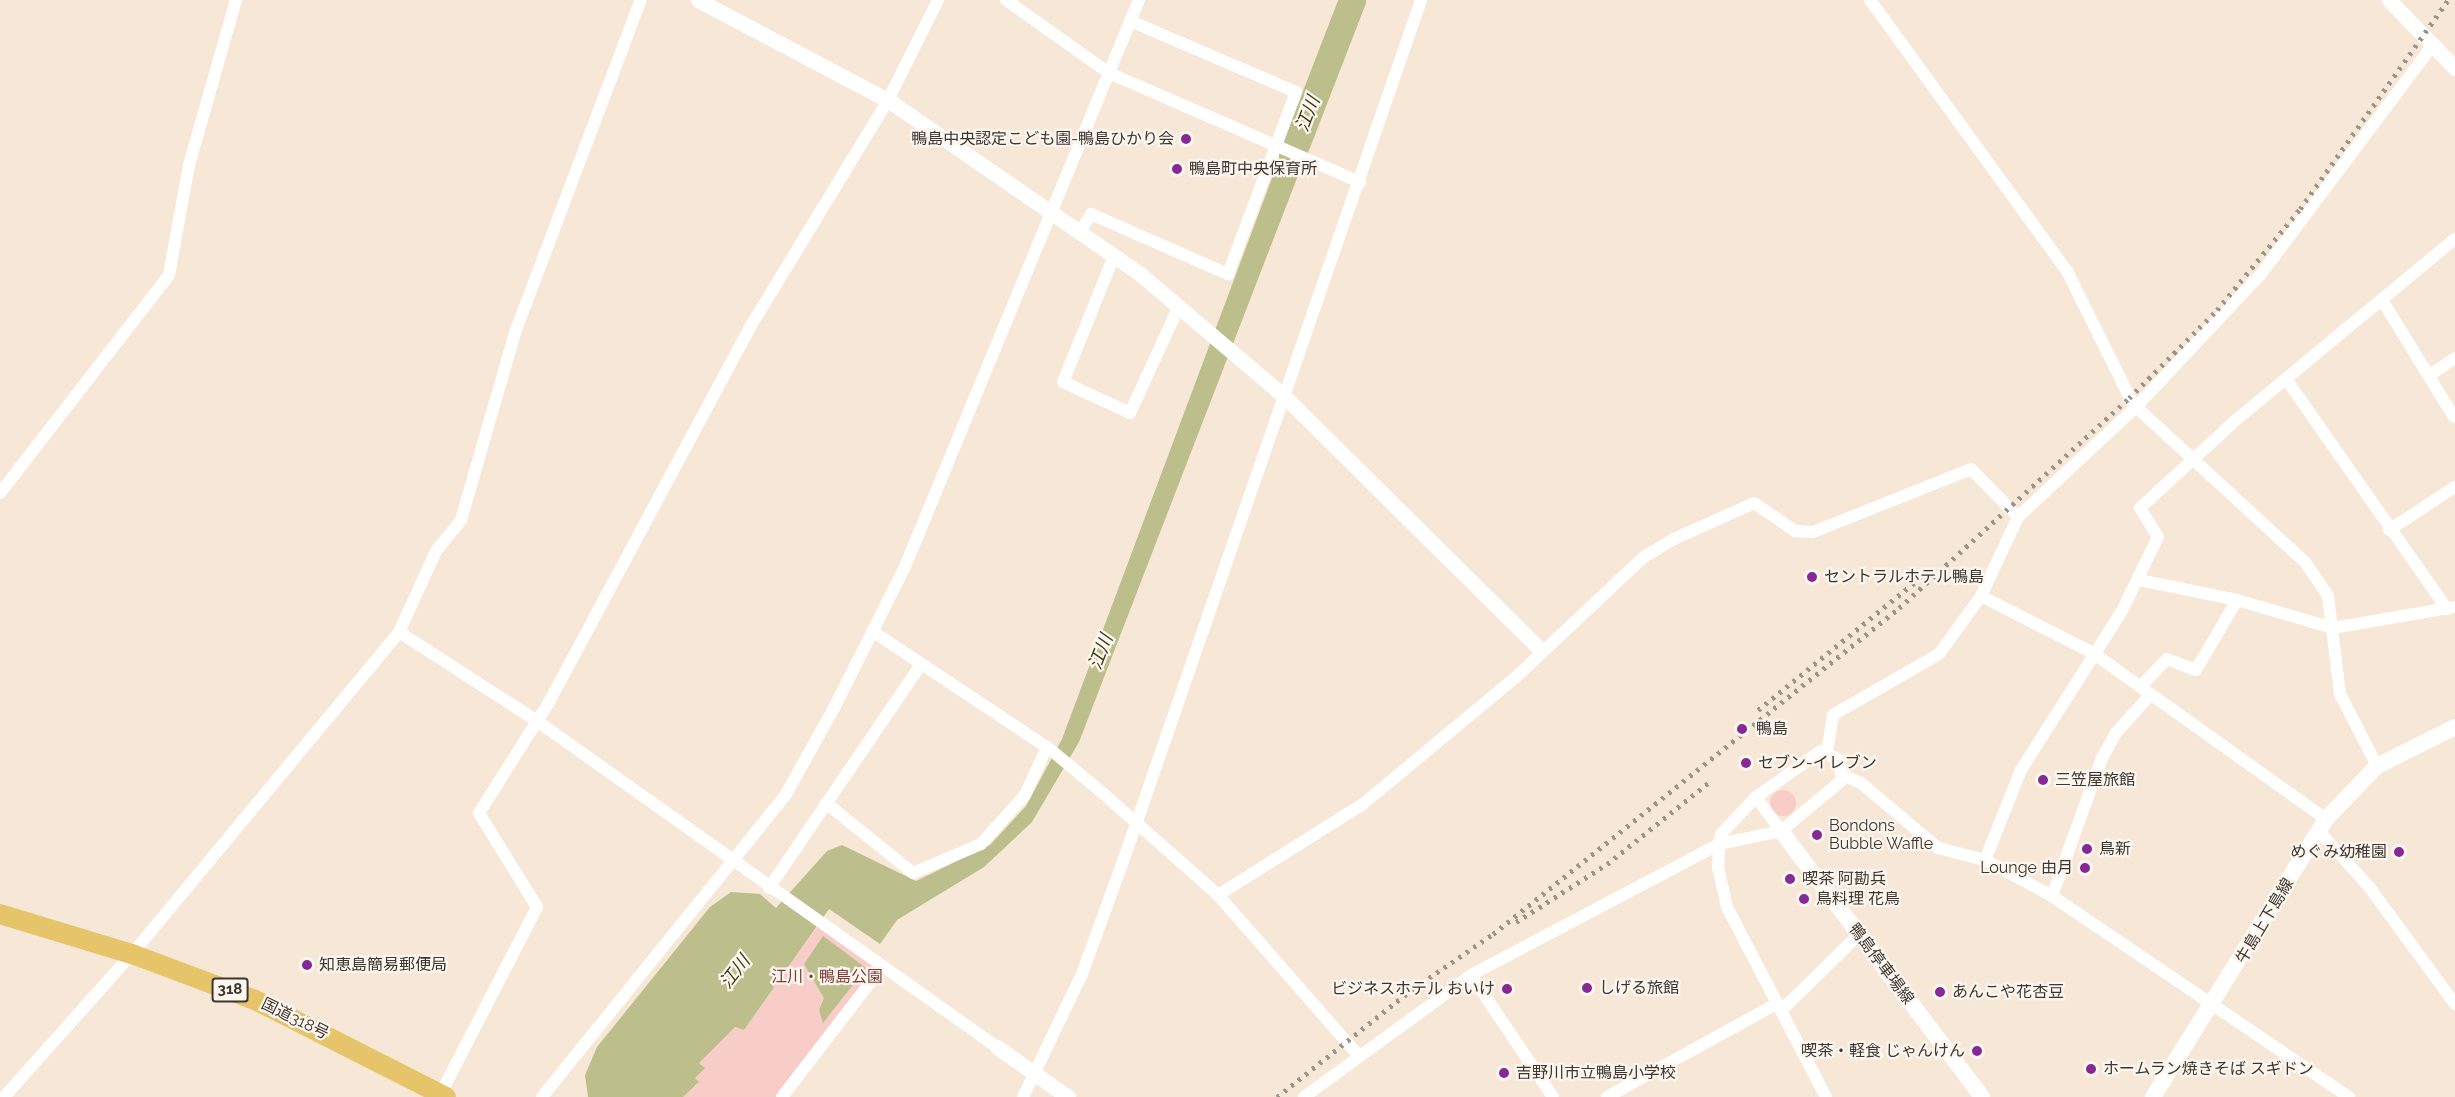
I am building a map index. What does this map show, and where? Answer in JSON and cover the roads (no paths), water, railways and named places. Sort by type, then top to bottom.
[{"type":"highway","name":"国道318号","points":[[0,914],[132,954],[255,1000],[442,1096]]},
{"type":"main road","name":"牛島上下島線","points":[[2153,1097],[2215,1005],[2322,825],[2377,766],[2455,727]]},
{"type":"main road","name":"鴨島停車場線","points":[[1781,831],[1982,1097]]},
{"type":"street","points":[[0,493],[169,275],[189,165],[236,0]]},
{"type":"street","points":[[4,1097],[132,954],[399,632],[436,551],[461,520],[516,330],[641,0]]},
{"type":"street","points":[[699,0],[888,100],[1081,231],[1179,306],[1285,397],[1541,650]]},
{"type":"street","points":[[442,1096],[537,907],[479,813],[537,721],[752,324],[888,100],[938,0]]},
{"type":"street","points":[[1006,0],[1109,73],[1360,182]]},
{"type":"street","points":[[542,1097],[734,863],[785,796],[904,569],[1139,0]]},
{"type":"street","points":[[1023,1097],[1082,974],[1360,182],[1421,0]]},
{"type":"street","points":[[1870,0],[2068,273],[2136,407],[2305,562],[2328,596],[2340,694],[2377,766]]},
{"type":"street","points":[[2394,2],[2455,68]]},
{"type":"street","points":[[1081,231],[1091,214],[1228,274],[1296,92],[1130,21]]},
{"type":"street","points":[[1827,751],[1833,715],[1939,654],[1981,596],[2018,517],[2136,407],[2261,273],[2434,44]]},
{"type":"street","points":[[1985,860],[2021,770],[2139,580],[2158,537],[2140,508],[2286,379],[2455,239]]},
{"type":"street","points":[[1114,256],[1063,382],[1130,413],[1179,306]]},
{"type":"street","points":[[2382,300],[2454,417]]},
{"type":"street","points":[[2430,375],[2455,358]]},
{"type":"street","points":[[2286,379],[2389,530],[2451,608],[2455,622]]},
{"type":"street","points":[[1218,895],[1363,804],[1516,677],[1541,650],[1644,557],[1746,505],[1762,504],[1795,531],[1813,532],[1965,468],[2018,517]]},
{"type":"street","points":[[2389,530],[2455,487]]},
{"type":"street","points":[[2139,580],[2237,600],[2333,628],[2451,608]]},
{"type":"street","points":[[1981,596],[2093,653],[2141,686],[2322,825],[2455,1004]]},
{"type":"street","points":[[2141,686],[2167,659],[2196,670],[2237,600]]},
{"type":"street","points":[[872,631],[1049,749],[1074,769],[1134,825],[1218,895],[1357,1054]]},
{"type":"street","points":[[399,632],[537,721],[882,968],[1068,1097]]},
{"type":"street","points":[[773,890],[826,803],[921,664]]},
{"type":"street","points":[[2052,896],[2102,758],[2116,733],[2151,694]]},
{"type":"street","points":[[826,803],[914,873],[981,844],[1025,795],[1049,749]]},
{"type":"street","points":[[1304,1097],[1357,1054],[1471,975],[1719,844],[1781,831],[1838,786],[1843,775],[1840,760],[1827,751],[1810,754],[1756,797],[1721,834],[1719,844],[1718,867],[1727,908],[1826,1097]]},
{"type":"street","points":[[1843,775],[1861,783],[1938,848],[1985,860],[2052,896],[2349,1097]]},
{"type":"street","points":[[1756,797],[1781,831]]},
{"type":"street","points":[[1607,1097],[1780,1007],[1858,935]]},
{"type":"street","points":[[782,1097],[882,968]]},
{"type":"street","points":[[1471,975],[1553,1097]]},
{"type":"water","points":[[1296,114],[1316,129],[1079,742],[1032,822],[984,867],[897,920],[880,944],[829,909],[744,1030],[735,1027],[699,1063],[705,1068],[695,1078],[699,1082],[683,1097],[588,1097],[585,1075],[597,1047],[710,907],[731,892],[760,894],[776,908],[827,851],[842,845],[916,881],[990,845],[1026,806],[1062,739]]},
{"type":"water","points":[[823,936],[866,968],[823,1023],[819,1010],[824,998],[804,964]]},
{"type":"waterway","name":"江川","points":[[1292,155],[1352,0]]},
{"type":"railway","points":[[1414,988],[1493,934],[1899,608],[2129,398],[2217,310],[2300,209],[2448,0]]},
{"type":"railway","points":[[1758,710],[1921,577]]},
{"type":"railway","points":[[1516,922],[1607,864],[1712,780]]},
{"type":"railway","points":[[1277,1097],[1420,983]]},
{"type":"place","name":"鴨島中央認定こども園-鴨島ひかり会","points":[[1186,139]]},
{"type":"place","name":"鴨島町中央保育所","points":[[1177,169]]},
{"type":"place","name":"セントラルホテル鴨島","points":[[1812,577]]},
{"type":"place","name":"鴨島","points":[[1742,729]]},
{"type":"place","name":"セブン-イレブン","points":[[1746,763]]},
{"type":"place","name":"三笠屋旅館","points":[[2043,780]]},
{"type":"place","name":"Bondons Bubble Waffle","points":[[1817,835]]},
{"type":"place","name":"鳥新","points":[[2087,849]]},
{"type":"place","name":"めぐみ幼稚園","points":[[2399,852]]},
{"type":"place","name":"Lounge 由月","points":[[2085,868]]},
{"type":"place","name":"喫茶 阿勘兵","points":[[1790,879]]},
{"type":"place","name":"鳥料理 花鳥","points":[[1804,899]]},
{"type":"place","name":"知恵島簡易郵便局","points":[[307,965]]},
{"type":"place","name":"しげる旅館","points":[[1587,988]]},
{"type":"place","name":"ビジネスホテル おいけ","points":[[1507,989]]},
{"type":"place","name":"あんこや花杏豆","points":[[1940,992]]},
{"type":"place","name":"喫茶・軽食 じゃんけん","points":[[1977,1051]]},
{"type":"place","name":"ホームラン焼きそば スギドン","points":[[2091,1069]]},
{"type":"place","name":"吉野川市立鴨島小学校","points":[[1504,1073]]},
{"type":"park label","name":"江川・鴨島公園","points":[[827,977]]}]
